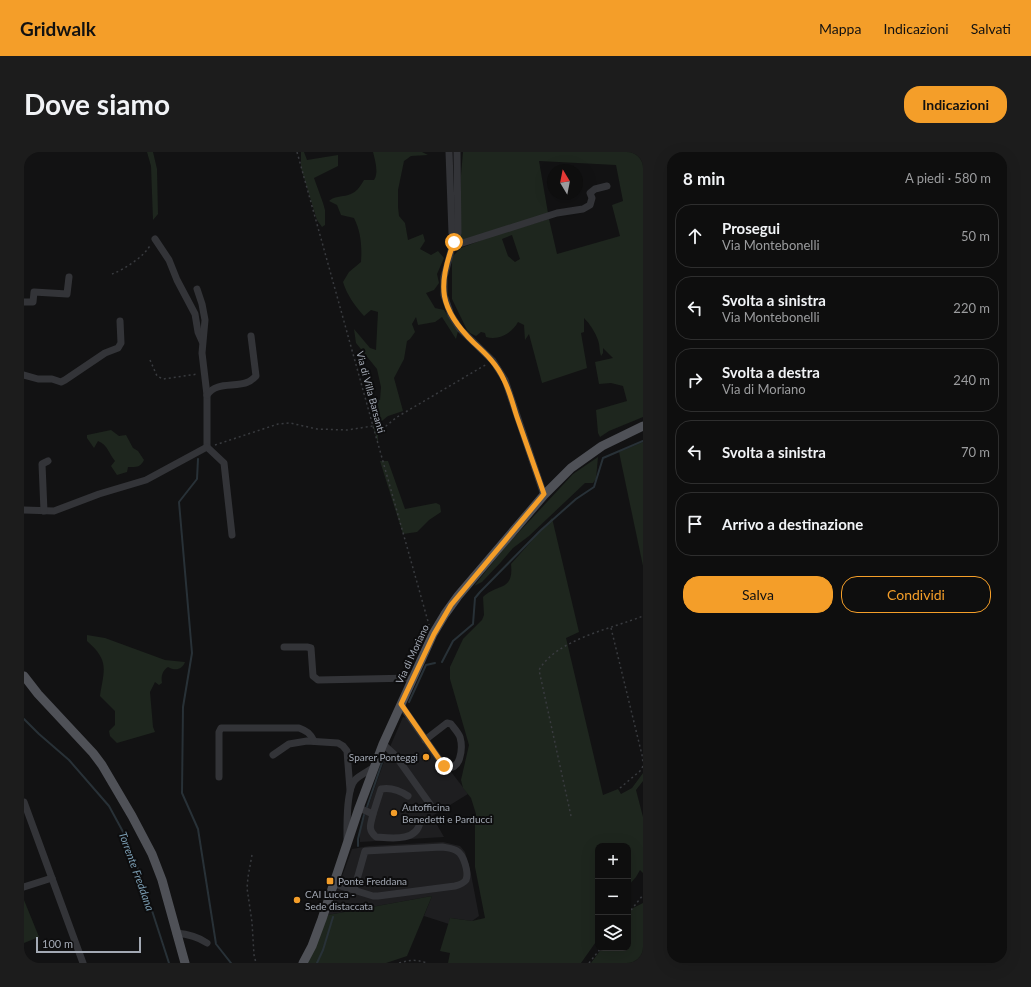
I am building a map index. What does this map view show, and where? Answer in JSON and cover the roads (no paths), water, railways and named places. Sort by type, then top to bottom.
[{"type":"main road","name":"Via di Moriano","points":[[303,963],[312,946],[373,768],[383,744],[434,634],[458,596],[544,494],[571,468],[617,437],[643,426]]},
{"type":"main road","points":[[24,676],[38,694],[93,753],[102,765],[132,816],[152,854],[162,880],[185,960]]},
{"type":"street","points":[[449,152],[452,233],[454,243]]},
{"type":"street","points":[[457,152],[458,233],[444,277],[444,295],[451,316],[460,329],[493,361],[505,380],[544,494]]},
{"type":"street","points":[[454,243],[557,213],[583,209],[590,204],[592,198],[590,193],[595,189],[607,186]]},
{"type":"street","points":[[155,239],[169,260],[177,280],[195,314],[198,332],[202,343]]},
{"type":"street","points":[[24,302],[33,302],[34,292],[67,294],[69,277]]},
{"type":"street","points":[[197,289],[205,320],[202,353],[207,395],[207,447],[224,463],[232,535]]},
{"type":"street","points":[[24,375],[52,379],[61,382],[65,380],[105,353],[118,348],[121,342],[120,322]]},
{"type":"street","points":[[207,395],[211,389],[220,386],[248,382],[256,376],[251,336]]},
{"type":"street","points":[[24,510],[54,511],[99,494],[146,480],[207,447]]},
{"type":"street","points":[[44,511],[42,464],[48,461]]},
{"type":"street","points":[[284,647],[311,648],[313,676],[318,680],[413,678]]},
{"type":"street","points":[[401,704],[425,740],[444,766],[448,768],[453,767],[460,761],[460,738],[451,724],[447,723],[425,740]]},
{"type":"street","points":[[219,777],[219,732],[221,728],[299,728],[311,735],[314,741]]},
{"type":"street","points":[[273,755],[289,744],[307,741],[338,743],[343,746],[347,751],[350,790],[347,815],[347,842]]},
{"type":"street","points":[[383,744],[395,755],[432,806]]},
{"type":"street","points":[[350,790],[354,781],[373,768]]},
{"type":"street","points":[[408,796],[389,787],[381,789],[373,814],[370,828],[371,832],[376,837],[398,838],[411,835],[418,829],[420,822]]},
{"type":"street","points":[[24,802],[83,963]]},
{"type":"street","points":[[359,808],[373,814]]},
{"type":"street","points":[[334,884],[373,896],[455,886],[465,881],[467,876],[464,859],[458,851],[452,848],[442,847],[365,851],[354,890]]},
{"type":"street","points":[[24,887],[52,878]]},
{"type":"street","points":[[176,933],[188,934],[207,943]]},
{"type":"waterway","points":[[442,662],[453,641],[473,624],[475,598],[480,592],[541,530],[576,499],[594,487],[603,458],[643,441]]},
{"type":"waterway","points":[[198,459],[197,479],[179,502],[192,653],[183,707],[182,793],[198,829],[216,944],[231,963]]},
{"type":"waterway","points":[[409,702],[426,665],[435,663]]},
{"type":"waterway","name":"Torrente Freddana","points":[[24,719],[69,760],[109,806],[128,841],[169,963]]},
{"type":"waterway","points":[[367,807],[384,757]]},
{"type":"waterway","points":[[358,846],[358,839],[364,815]]},
{"type":"waterway","points":[[317,963],[323,950],[333,917]]},
{"type":"place","name":"Sparer Ponteggi","points":[[426,757]]},
{"type":"place","name":"Autofficina Benedetti e Parducci","points":[[394,813]]},
{"type":"place","name":"Ponte Freddana","points":[[330,881]]},
{"type":"place","name":"CAI Lucca - Sede distaccata","points":[[297,900]]}]
